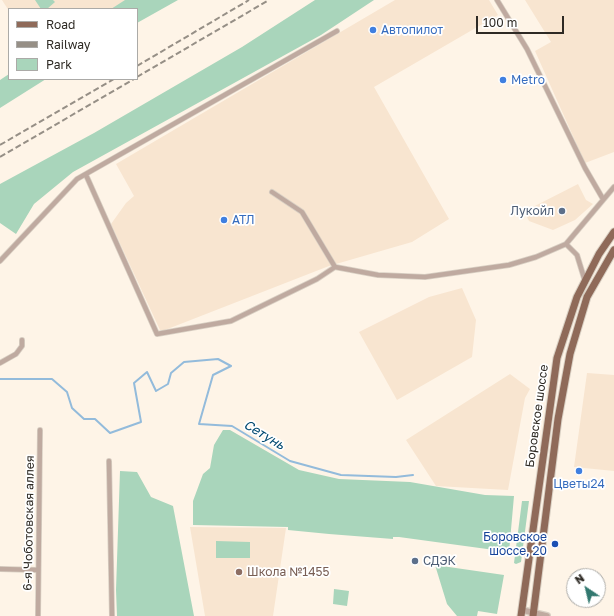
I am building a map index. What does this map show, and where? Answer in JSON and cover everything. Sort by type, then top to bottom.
[{"type":"main road","name":"Боровское шоссе","points":[[522,613],[555,365],[569,316],[585,281],[614,232]]},
{"type":"main road","name":"Боровское шоссе","points":[[534,614],[558,419],[570,354],[587,297],[614,250]]},
{"type":"street","points":[[497,0],[527,49],[585,168],[604,199]]},
{"type":"street","points":[[0,261],[77,179],[337,31]]},
{"type":"street","points":[[86,174],[157,334],[231,321],[317,279],[335,267],[378,275],[425,277],[509,265],[536,257],[566,244],[614,187]]},
{"type":"street","points":[[272,192],[302,212],[335,267]]},
{"type":"street","points":[[566,244],[577,255],[585,281]]},
{"type":"street","points":[[0,363],[16,354],[22,346],[22,340]]},
{"type":"street","name":"6-я Чоботовская аллея","points":[[38,616],[40,430]]},
{"type":"street","points":[[109,461],[112,616]]},
{"type":"street","points":[[0,569],[38,570]]},
{"type":"street","points":[[522,613],[548,616]]},
{"type":"shaded area","points":[[2,0],[126,0],[114,8],[8,8],[8,9]]},
{"type":"shaded area","points":[[395,0],[489,0],[498,15],[374,87],[449,219],[412,242],[329,266],[165,330],[160,330],[111,224],[126,203],[134,196],[116,164]]},
{"type":"shaded area","points":[[525,0],[614,0],[614,152],[585,163],[535,51],[551,42]]},
{"type":"shaded area","points":[[578,184],[586,200],[593,204],[575,220],[553,230],[529,221],[526,215],[529,209]]},
{"type":"shaded area","points":[[462,288],[476,320],[472,357],[397,400],[359,332],[429,297]]},
{"type":"shaded area","points":[[587,373],[614,375],[614,471],[574,467]]},
{"type":"shaded area","points":[[510,374],[530,389],[525,398],[508,490],[436,486],[406,440]]},
{"type":"shaded area","name":"Школа №1455","points":[[190,527],[286,528],[273,616],[205,616]]},
{"type":"green space","points":[[35,0],[53,0],[55,2],[48,8],[40,8]]},
{"type":"green space","points":[[125,0],[178,0],[138,22],[138,8],[113,8]]},
{"type":"green space","points":[[315,0],[374,0],[321,35],[73,172],[34,204],[16,234],[0,223],[0,184],[94,133],[242,47]]},
{"type":"green space","points":[[8,75],[8,80],[44,80],[0,108],[0,80]]},
{"type":"green space","points":[[223,430],[230,430],[299,470],[339,479],[410,482],[485,495],[514,496],[509,552],[399,537],[393,537],[393,539],[288,530],[288,527],[193,525],[193,501],[203,474],[210,468],[214,445]]},
{"type":"green space","points":[[120,471],[137,472],[151,497],[173,506],[194,616],[117,616],[116,590]]},
{"type":"green space","points":[[522,501],[529,501],[521,562],[516,564],[514,563]]},
{"type":"green space","points":[[216,541],[250,542],[250,558],[216,558]]},
{"type":"green space","points":[[435,565],[504,575],[497,614],[478,611],[477,616],[457,616],[447,604]]},
{"type":"green space","points":[[334,589],[349,591],[347,606],[333,604]]},
{"type":"waterway","name":"Сетунь","points":[[0,379],[52,379],[67,392],[72,408],[84,419],[95,419],[110,433],[141,422],[134,383],[147,372],[156,391],[168,384],[171,373],[184,362],[218,359],[231,366],[213,375],[199,424],[232,426],[290,461],[341,475],[396,477],[413,475]]},
{"type":"railway","points":[[138,65],[249,0]]},
{"type":"railway","points":[[138,76],[269,0]]},
{"type":"railway","points":[[0,145],[112,80]]},
{"type":"railway","points":[[0,157],[132,80]]},
{"type":"place","name":"Автопилот","points":[[373,30]]},
{"type":"place","name":"Metro","points":[[503,80]]},
{"type":"place","name":"Лукойл","points":[[562,211]]},
{"type":"place","name":"АТЛ","points":[[224,220]]},
{"type":"place","name":"Цветы24","points":[[579,471]]},
{"type":"place","name":"Боровское шоссе, 20","points":[[555,544]]},
{"type":"place","name":"СДЭК","points":[[415,561]]},
{"type":"place","name":"Школа №1455","points":[[239,572]]}]
